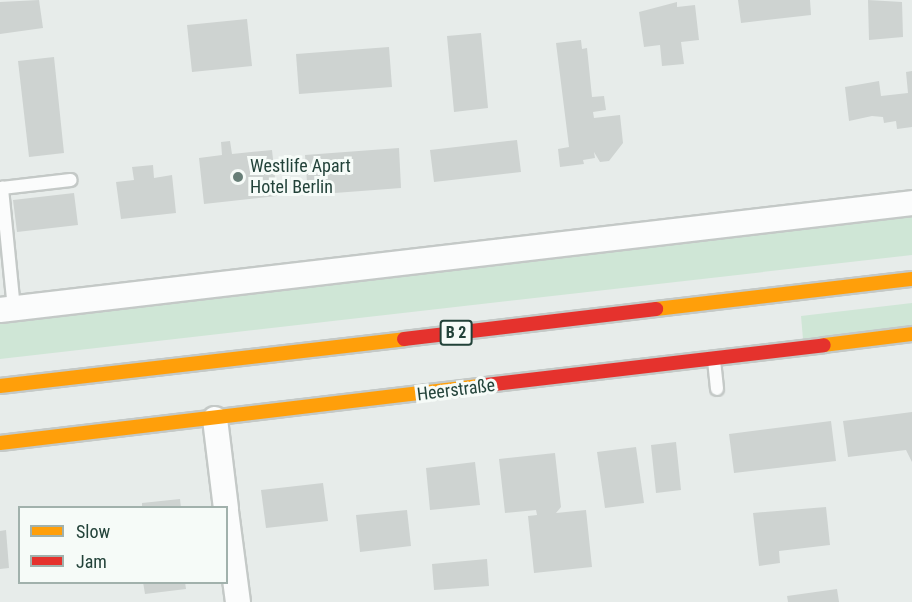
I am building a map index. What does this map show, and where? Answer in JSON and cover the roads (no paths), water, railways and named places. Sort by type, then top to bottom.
[{"type":"street","points":[[7,309],[912,203]]},
{"type":"street","name":"B 2","points":[[0,386],[912,279]]},
{"type":"street","name":"Heerstraße","points":[[0,443],[912,334]]},
{"type":"street","points":[[215,418],[226,506]]},
{"type":"street","points":[[228,524],[238,602]]},
{"type":"lane","points":[[7,309],[2,188],[70,180]]},
{"type":"lane","points":[[714,359],[717,389]]},
{"type":"place","name":"Westlife Apart Hotel Berlin","points":[[238,177]]}]
